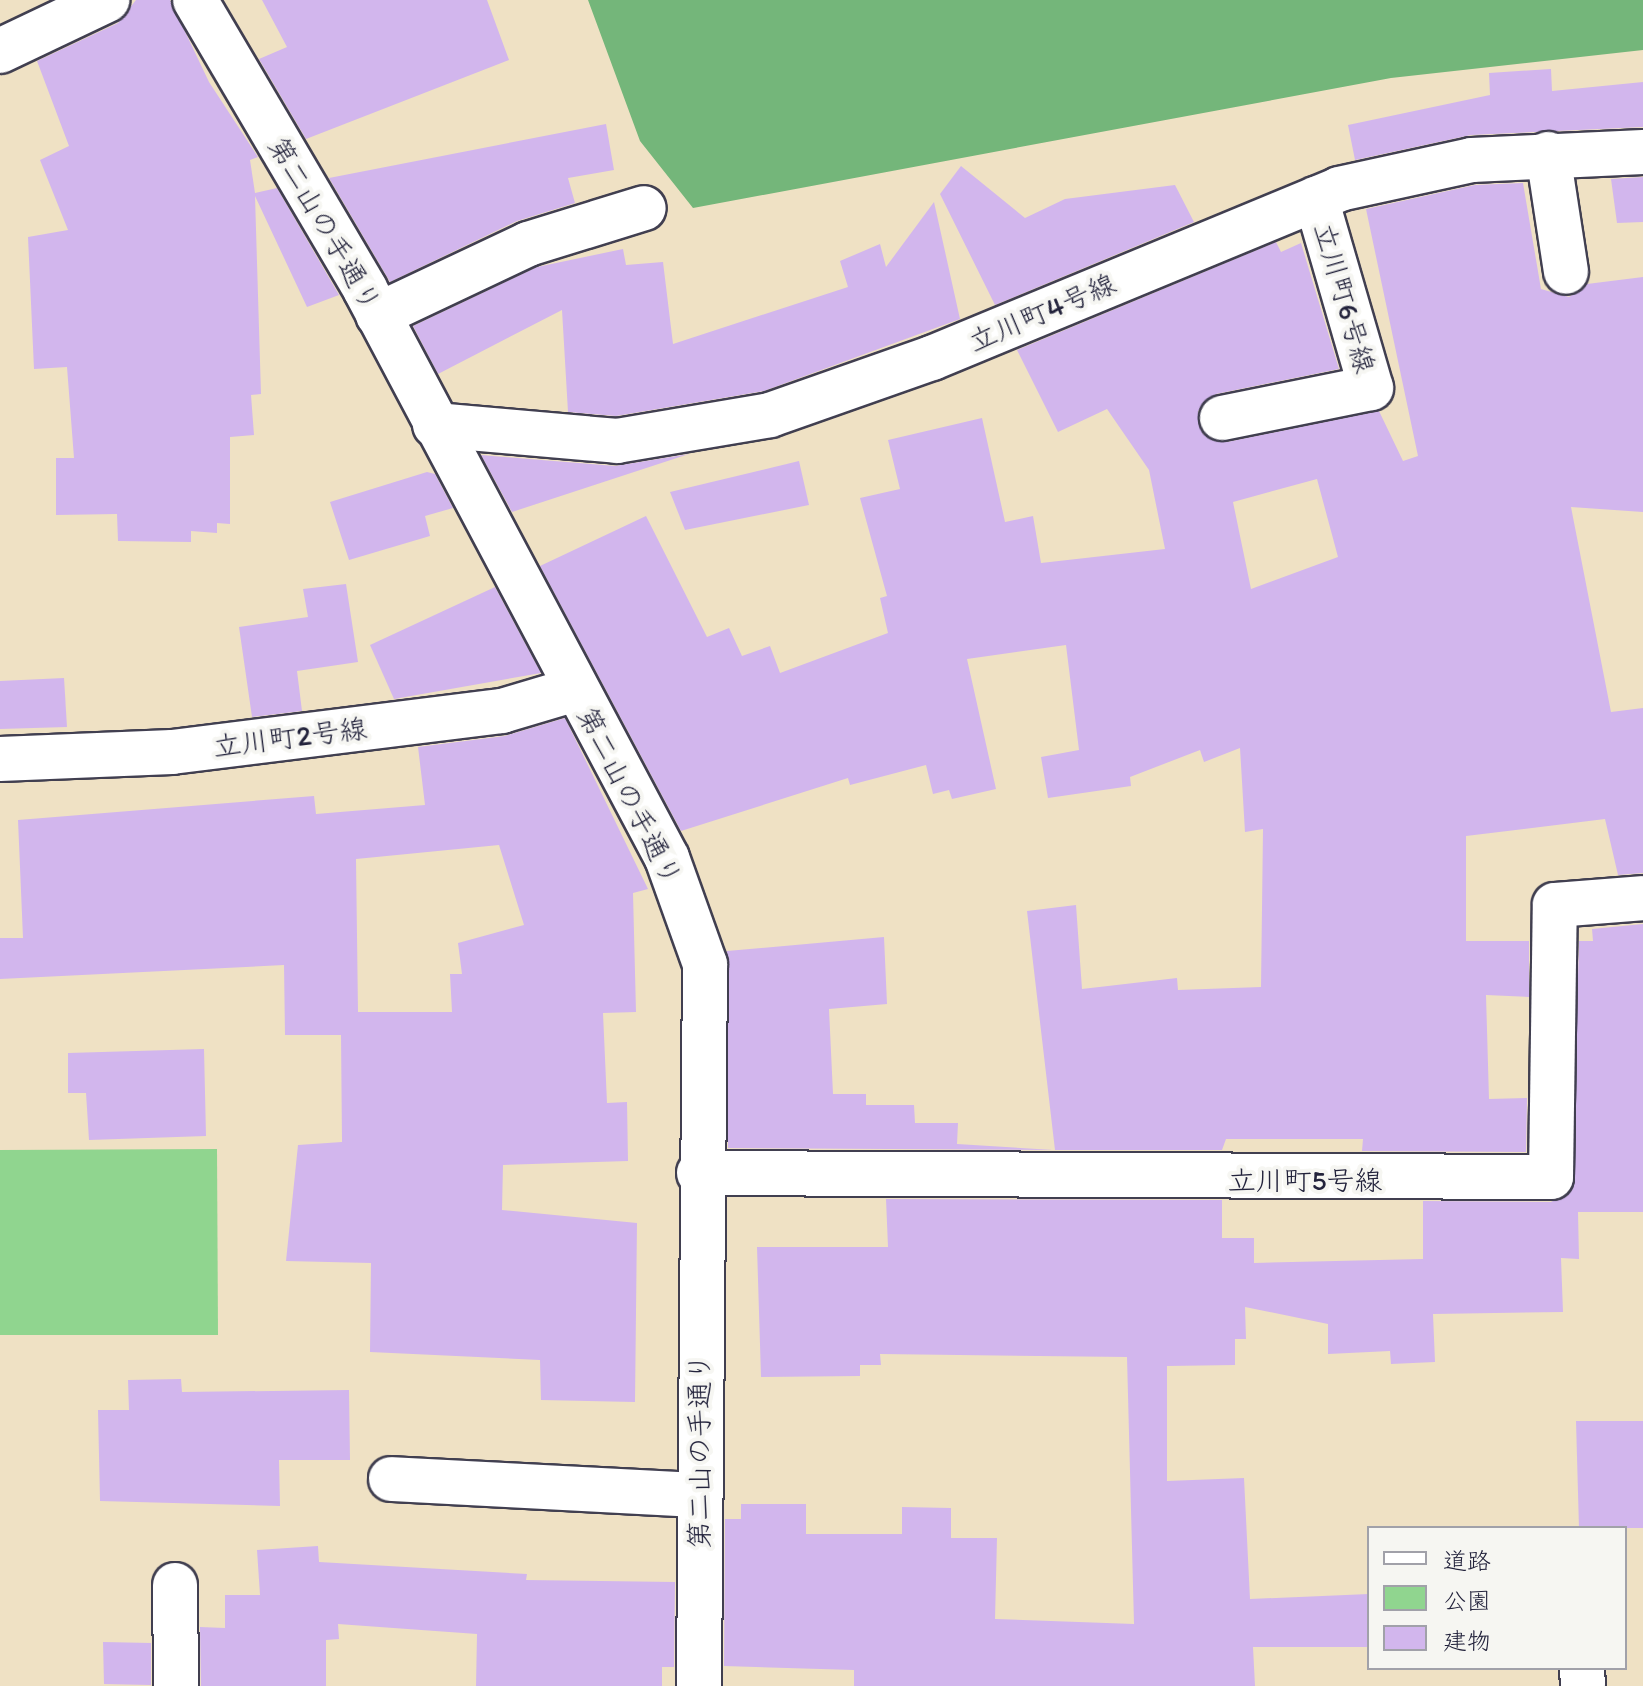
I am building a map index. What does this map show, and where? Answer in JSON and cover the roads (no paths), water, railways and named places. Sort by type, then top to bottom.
[{"type":"street","points":[[0,51],[107,0]]},
{"type":"street","name":"第二山の手通り","points":[[195,0],[378,315],[667,858],[705,964],[699,1173],[699,1686]]},
{"type":"street","name":"立川町4号線","points":[[435,425],[617,441],[770,415],[932,358],[1316,199],[1472,160],[1548,154],[1643,152]]},
{"type":"street","points":[[1548,154],[1566,272]]},
{"type":"street","name":"立川町6号線","points":[[1222,418],[1371,388],[1316,199]]},
{"type":"street","points":[[378,315],[528,244],[644,208]]},
{"type":"street","name":"立川町2号線","points":[[0,759],[188,750],[502,711],[576,689]]},
{"type":"street","name":"立川町5号線","points":[[699,1173],[1551,1177],[1555,905],[1643,898]]},
{"type":"street","points":[[391,1479],[699,1495]]},
{"type":"street","points":[[175,1585],[176,1686]]}]
